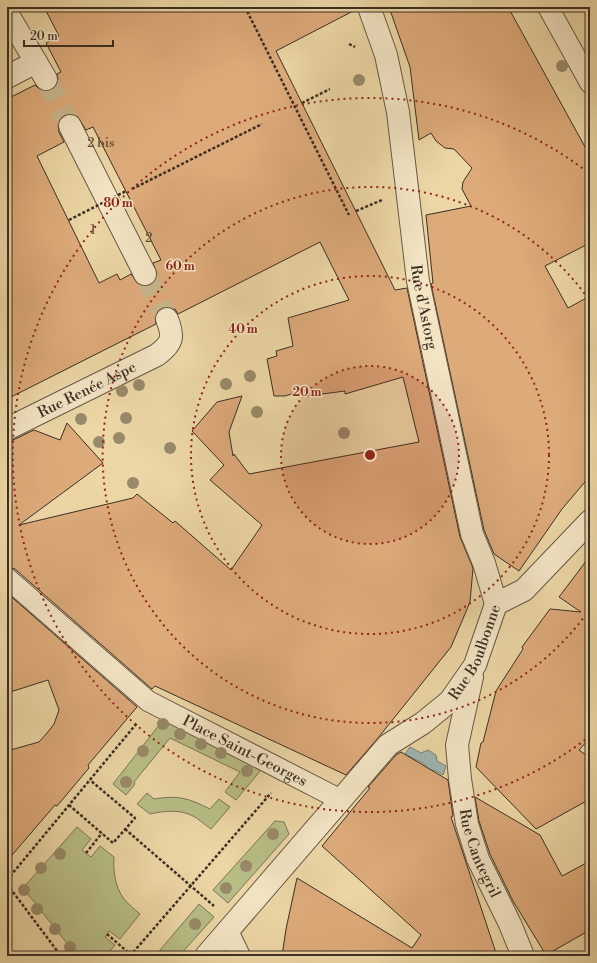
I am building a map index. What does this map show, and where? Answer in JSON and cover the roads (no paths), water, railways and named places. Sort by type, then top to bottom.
[{"type":"street","name":"Rue d'Astorg","points":[[369,7],[386,55],[398,112],[418,281],[472,534],[484,562],[496,604]]},
{"type":"street","points":[[548,7],[590,83]]},
{"type":"street","points":[[7,13],[41,71],[7,77]]},
{"type":"street","points":[[70,126],[145,274]]},
{"type":"street","name":"Rue Renée Aspe","points":[[7,430],[156,355],[165,349],[170,342],[172,332],[167,319]]},
{"type":"street","name":"Rue Boulbonne","points":[[341,800],[388,745],[423,723],[450,701],[475,665],[496,604],[524,590],[590,521]]},
{"type":"street","name":"Place Saint-Georges","points":[[7,578],[150,702],[341,800]]},
{"type":"street","name":"Rue Cantegril","points":[[475,665],[457,745],[460,779],[467,824],[478,859],[524,956]]},
{"type":"street","points":[[423,723],[437,726],[450,733],[457,745]]},
{"type":"street","points":[[206,956],[341,800]]},
{"type":"street","points":[[231,928],[240,956]]},
{"type":"water","points":[[410,747],[421,753],[428,750],[436,755],[437,761],[446,766],[443,775],[425,767],[426,765],[405,754]]},
{"type":"tunnel","points":[[46,79],[70,126]]},
{"type":"tunnel","points":[[145,274],[167,319]]}]
